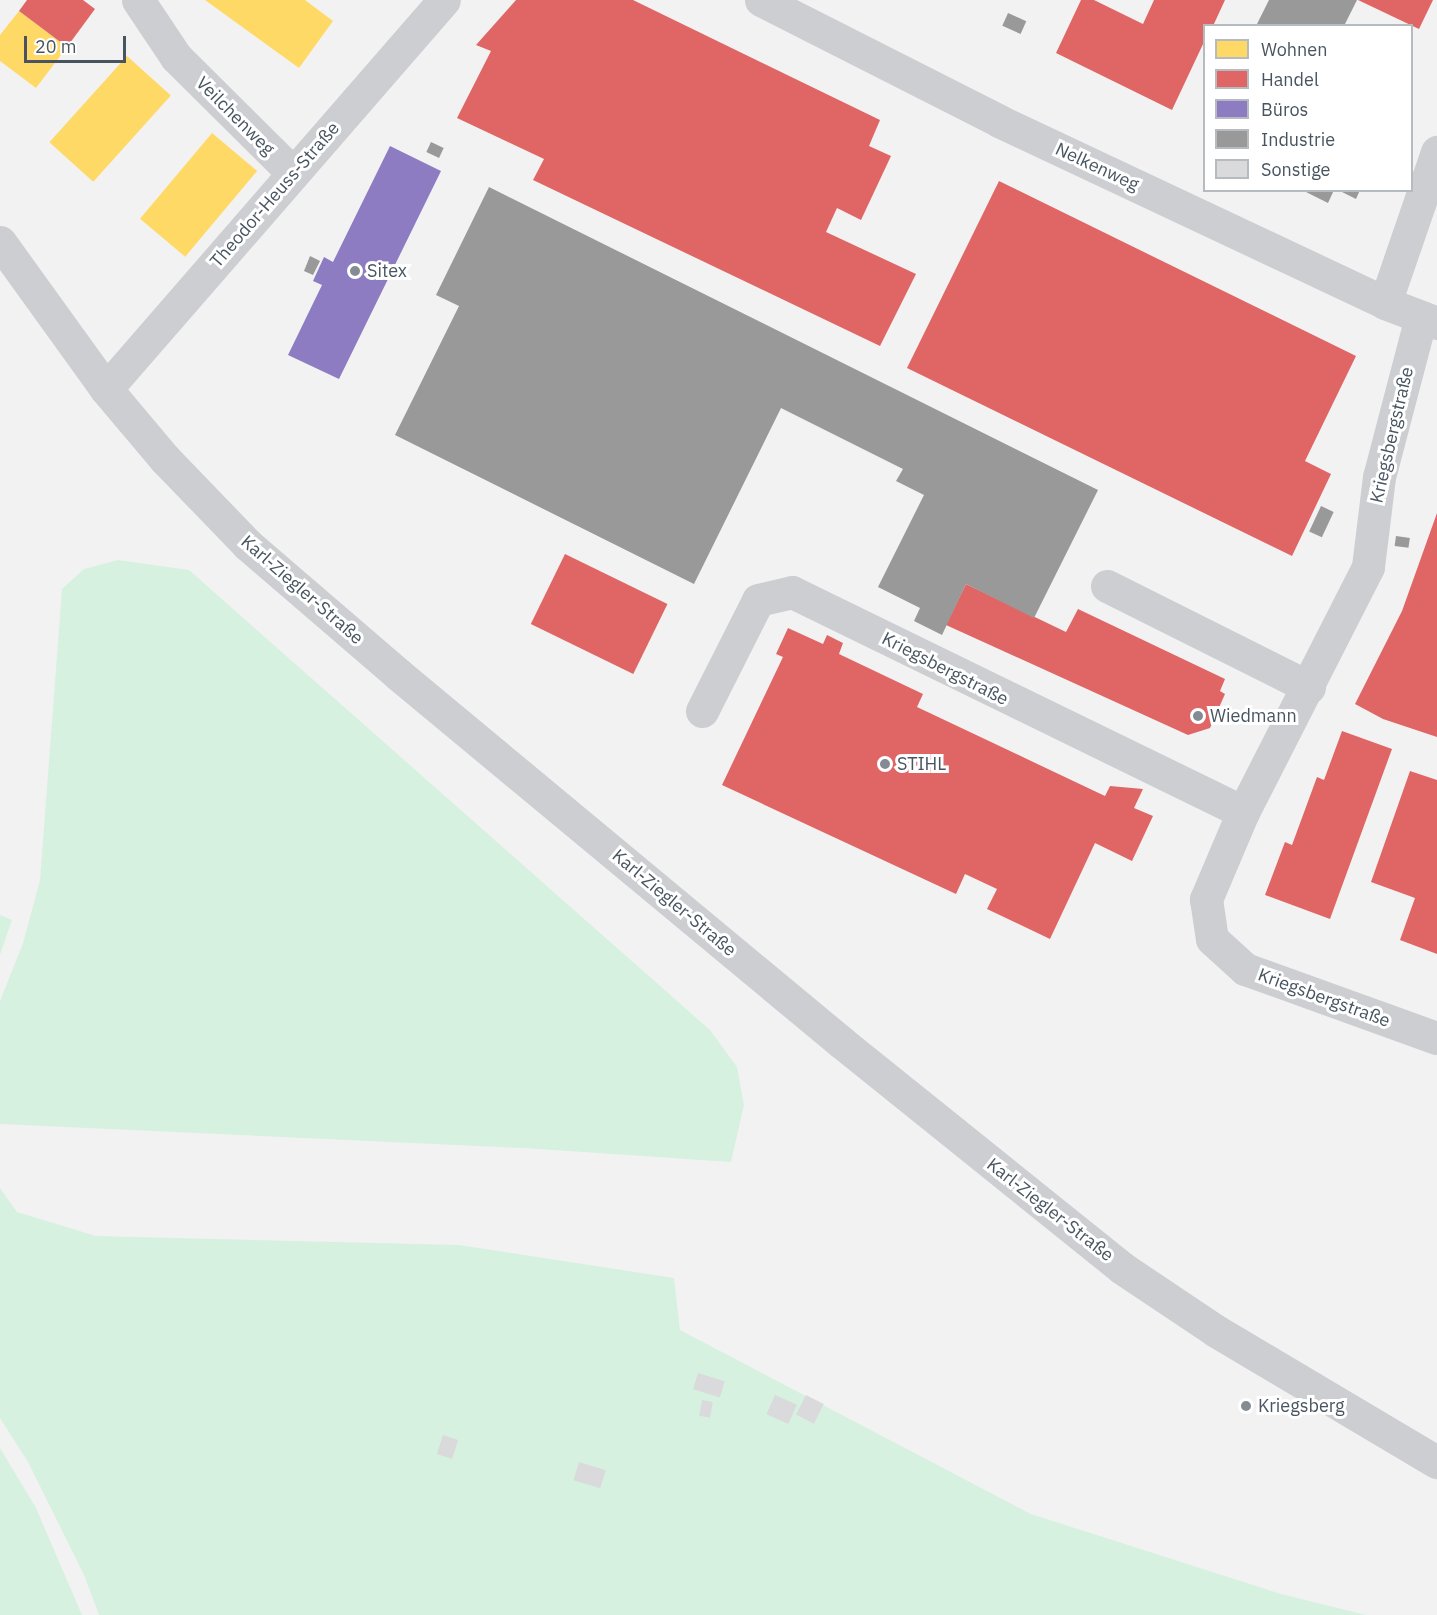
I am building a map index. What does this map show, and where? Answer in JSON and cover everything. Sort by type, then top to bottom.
[{"type":"street","name":"Veilchenweg","points":[[138,0],[176,57],[293,173]]},
{"type":"street","name":"Theodor-Heuss-Straße","points":[[106,389],[444,0]]},
{"type":"street","name":"Nelkenweg","points":[[761,0],[999,121],[1385,303],[1429,320]]},
{"type":"street","points":[[1385,303],[1437,152]]},
{"type":"street","name":"Karl-Ziegler-Straße","points":[[0,242],[106,389],[165,459],[248,544],[399,675],[1122,1268],[1216,1331],[1437,1462]]},
{"type":"street","name":"Kriegsbergstraße","points":[[1429,320],[1379,477],[1368,567],[1309,687],[1243,812],[1206,899],[1212,939],[1245,969],[1437,1038]]},
{"type":"street","points":[[1107,586],[1309,687]]},
{"type":"street","name":"Kriegsbergstraße","points":[[702,711],[758,600],[792,592],[1243,812]]},
{"type":"green space","points":[[118,560],[189,570],[710,1030],[737,1067],[744,1105],[731,1162],[523,1148],[0,1124],[0,1001],[23,943],[40,880],[62,589],[84,569]]},
{"type":"green space","points":[[0,915],[12,920],[0,955]]},
{"type":"green space","points":[[0,1188],[17,1212],[96,1236],[459,1245],[674,1278],[680,1330],[1031,1514],[1281,1594],[1366,1615],[99,1615],[84,1575],[28,1462],[0,1418]]},
{"type":"green space","points":[[0,1448],[36,1508],[82,1615],[0,1615]]},
{"type":"building: Wohnen","points":[[205,0],[305,0],[333,21],[299,68]]},
{"type":"building: Wohnen","points":[[19,11],[67,47],[36,88],[0,61],[0,35]]},
{"type":"building: Wohnen","points":[[127,56],[171,95],[93,182],[49,142]]},
{"type":"building: Wohnen","points":[[212,133],[257,171],[185,257],[140,219]]},
{"type":"building: Handel","points":[[27,0],[83,0],[95,9],[67,47],[19,11]]},
{"type":"building: Handel","points":[[516,0],[633,0],[880,120],[869,146],[891,156],[861,220],[837,208],[826,232],[916,274],[880,346],[533,180],[544,159],[457,118],[491,51],[476,45]]},
{"type":"building: Handel","points":[[1081,0],[1094,0],[1143,24],[1154,0],[1225,0],[1214,24],[1203,24],[1203,44],[1172,110],[1056,53]]},
{"type":"building: Handel","points":[[1358,0],[1433,0],[1419,29],[1413,24],[1408,24]]},
{"type":"building: Handel","points":[[999,181],[1356,356],[1305,461],[1331,474],[1292,556],[907,368]]},
{"type":"building: Handel","points":[[1437,513],[1437,737],[1383,719],[1355,704],[1402,611]]},
{"type":"building: Handel","points":[[565,554],[667,604],[633,674],[531,624]]},
{"type":"building: Handel","points":[[966,584],[1066,632],[1078,609],[1225,679],[1220,691],[1225,694],[1210,728],[1188,735],[946,625]]},
{"type":"building: Handel","name":"STIHL","points":[[788,628],[823,644],[827,635],[843,643],[839,654],[923,694],[917,707],[1105,796],[1110,786],[1143,789],[1134,808],[1153,816],[1132,861],[1095,843],[1050,939],[987,909],[997,889],[965,874],[956,894],[722,785],[783,657],[776,654]]},
{"type":"building: Handel","points":[[1342,731],[1392,749],[1330,919],[1265,895],[1285,842],[1292,845],[1317,777],[1324,780]]},
{"type":"building: Handel","points":[[1410,771],[1437,780],[1437,954],[1400,940],[1415,898],[1371,882]]},
{"type":"building: Büros","name":"Sitex","points":[[390,146],[441,171],[339,379],[288,355],[322,285],[313,281],[324,257],[333,262]]},
{"type":"building: Industrie","points":[[1269,0],[1357,0],[1345,24],[1257,24]]},
{"type":"building: Industrie","points":[[1008,13],[1026,21],[1021,34],[1002,26]]},
{"type":"building: Industrie","points":[[431,142],[444,148],[439,158],[426,152]]},
{"type":"building: Industrie","points":[[489,187],[1098,490],[1034,618],[966,584],[942,635],[914,621],[920,608],[878,587],[924,495],[896,481],[903,469],[781,408],[694,584],[395,435],[459,306],[436,295]]},
{"type":"building: Industrie","points":[[1306,192],[1333,192],[1328,203]]},
{"type":"building: Industrie","points":[[1342,192],[1359,192],[1356,199]]},
{"type":"building: Industrie","points":[[310,256],[320,261],[313,275],[304,271]]},
{"type":"building: Industrie","points":[[1321,506],[1334,512],[1322,537],[1309,531]]},
{"type":"building: Industrie","points":[[1396,536],[1410,538],[1408,548],[1395,546]]},
{"type":"building: Sonstige","points":[[698,1373],[725,1381],[720,1397],[693,1389]]},
{"type":"building: Sonstige","points":[[775,1395],[797,1405],[788,1424],[766,1414]]},
{"type":"building: Sonstige","points":[[806,1395],[824,1404],[814,1424],[796,1415]]},
{"type":"building: Sonstige","points":[[702,1400],[713,1402],[710,1418],[699,1416]]},
{"type":"building: Sonstige","points":[[443,1435],[458,1440],[452,1459],[437,1454]]},
{"type":"building: Sonstige","points":[[579,1462],[606,1470],[600,1488],[573,1480]]},
{"type":"place","name":"Sitex","points":[[355,271]]},
{"type":"place","name":"Wiedmann","points":[[1198,716]]},
{"type":"place","name":"STIHL","points":[[885,764]]},
{"type":"place","name":"Kriegsberg","points":[[1246,1406]]}]
